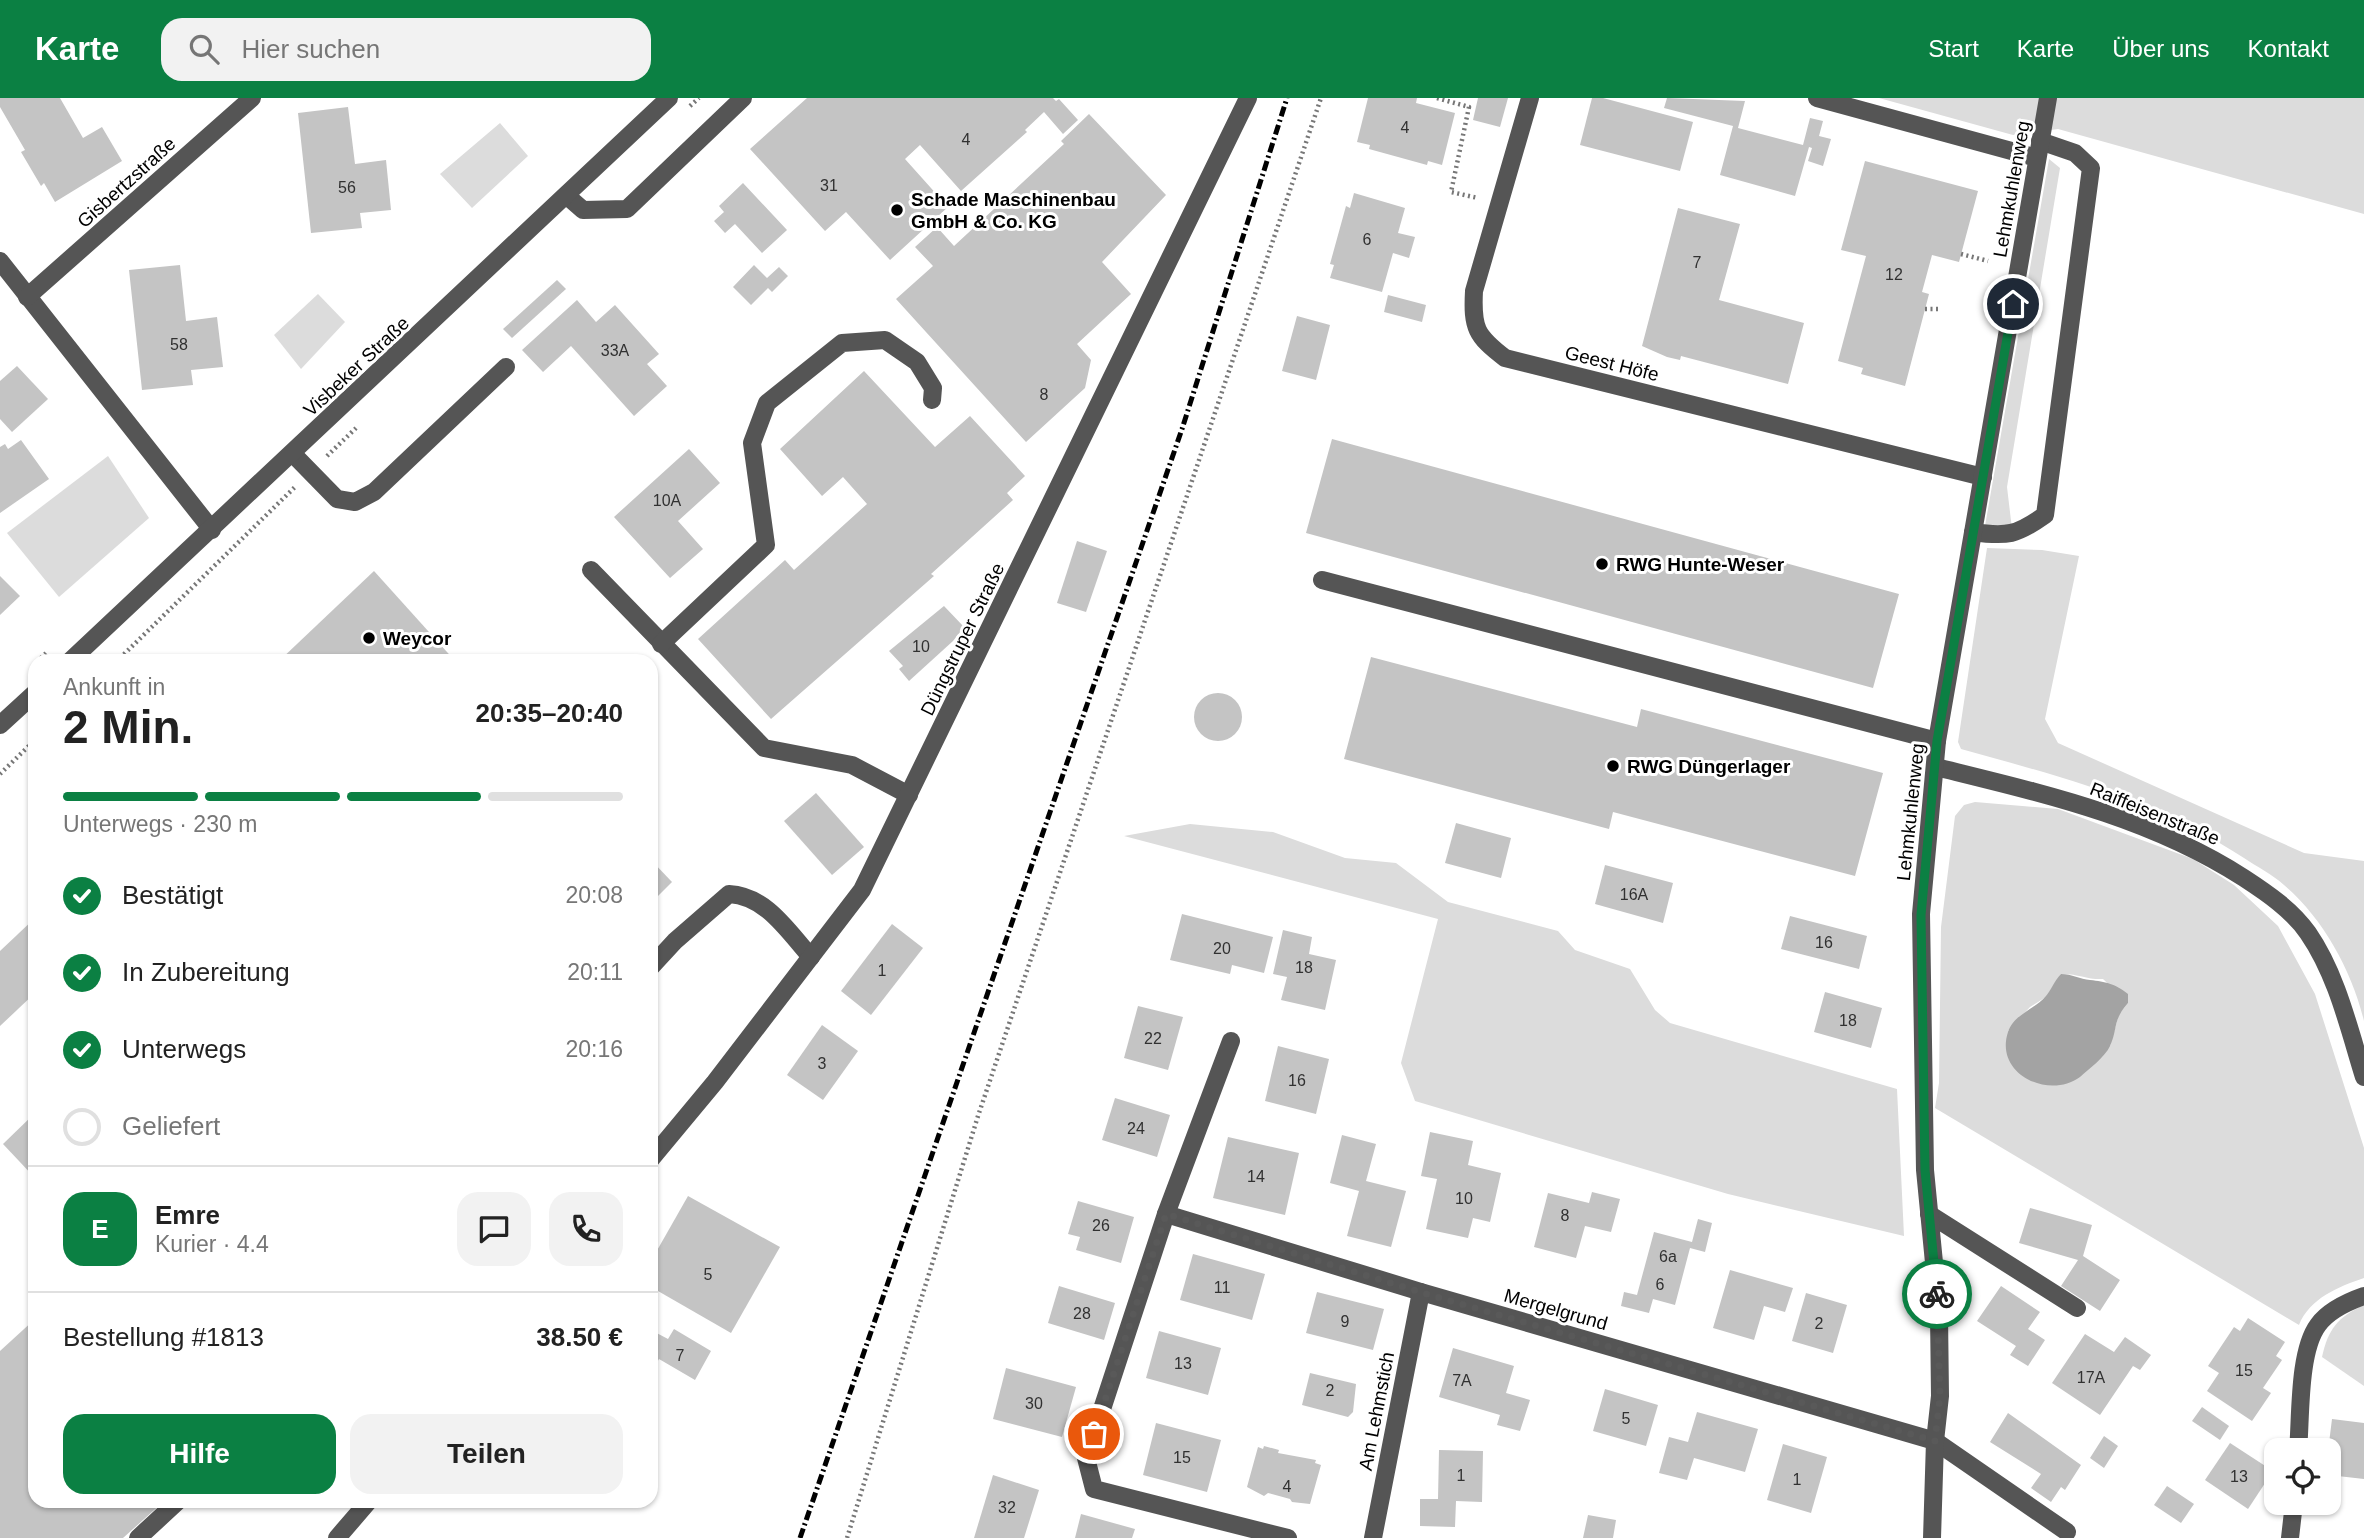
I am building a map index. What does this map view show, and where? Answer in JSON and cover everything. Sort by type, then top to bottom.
[{"type":"street","name":"Gisbertzstraße","points":[[27,297],[251,98]]},
{"type":"street","name":"Visbeker Straße","points":[[78,654],[669,98]]},
{"type":"street","points":[[566,196],[583,210],[627,209],[743,98]]},
{"type":"street","name":"Düngstruper Straße","points":[[658,1150],[863,890],[1248,98]]},
{"type":"street","name":"Geest Höfe","points":[[1530,98],[1474,292],[1472,319],[1483,341],[1505,359],[1983,477]]},
{"type":"street","points":[[1817,98],[2039,149],[2075,153],[2091,168],[2045,515],[2022,531],[2001,536],[1973,532]]},
{"type":"street","name":"Lehmkuhlenweg","points":[[1932,1538],[1935,1441],[1940,1396],[1939,1328],[1925,1170],[1920,942],[1937,741],[2048,98]]},
{"type":"street","points":[[0,261],[212,530]]},
{"type":"street","points":[[661,644],[766,545],[752,443],[767,403],[842,343],[886,340],[917,362],[933,388],[932,400]]},
{"type":"street","points":[[293,454],[337,499],[355,502],[374,492],[506,367]]},
{"type":"street","points":[[591,570],[764,748],[852,765],[909,795]]},
{"type":"street","points":[[1322,580],[1937,741]]},
{"type":"street","points":[[0,725],[28,699]]},
{"type":"street","name":"Raiffeisenstraße","points":[[1936,767],[2116,816],[2200,850],[2272,896],[2308,933],[2336,986],[2364,1077]]},
{"type":"street","points":[[658,959],[729,894],[747,895],[768,909],[811,957]]},
{"type":"street","points":[[1231,1041],[1166,1214],[1086,1458],[1094,1489],[1287,1538]]},
{"type":"street","name":"Mergelgrund","points":[[1166,1214],[1420,1292],[1935,1441],[2067,1532]]},
{"type":"street","points":[[1929,1214],[2077,1308]]},
{"type":"street","name":"Am Lehmstich","points":[[1373,1538],[1420,1292]]},
{"type":"street","points":[[2299,1438],[2307,1351],[2318,1325],[2345,1302],[2364,1296]]},
{"type":"street","points":[[138,1538],[170,1508]]},
{"type":"street","points":[[337,1538],[363,1508]]},
{"type":"street","points":[[2290,1538],[2293,1515]]},
{"type":"path","points":[[847,1538],[978,1116],[1321,98]]},
{"type":"path","points":[[1437,98],[1469,107],[1451,192],[1500,202]]},
{"type":"path","points":[[1962,254],[1987,261]]},
{"type":"path","points":[[1925,309],[1940,309]]},
{"type":"path","points":[[0,774],[28,747]]},
{"type":"shaded area","points":[[1879,98],[2364,98],[2364,214],[2058,129],[2013,135]]},
{"type":"shaded area","points":[[500,123],[528,156],[472,208],[440,174]]},
{"type":"shaded area","points":[[2049,159],[2060,168],[2007,487],[2012,529],[1985,526]]},
{"type":"shaded area","points":[[318,294],[345,322],[301,369],[274,335]]},
{"type":"shaded area","points":[[108,456],[149,518],[59,597],[7,533]]},
{"type":"shaded area","points":[[1987,548],[2042,550],[2079,556],[2045,719],[2058,743],[2304,853],[2364,861],[2364,1021],[2344,965],[2323,929],[2298,898],[2269,874],[2211,838],[2143,806],[2071,781],[1961,749],[1958,742]]},
{"type":"shaded area","points":[[1975,802],[2058,809],[2193,859],[2234,885],[2278,926],[2315,994],[2364,1148],[2364,1278],[2326,1295],[2310,1308],[2299,1325],[1935,1108],[1939,1083],[1941,927],[1955,816],[1964,805]],"holes":[[[2061,974],[2103,979],[2128,1003],[2119,1014],[2110,1046],[2008,1031],[2030,1007],[2046,997]]]},
{"type":"shaded area","points":[[1190,824],[1273,832],[1345,858],[1396,863],[1448,902],[1558,931],[1575,950],[1630,969],[1655,1010],[1670,1023],[1897,1089],[1904,1236],[1728,1194],[1415,1101],[1401,1063],[1438,919],[1124,836]]},
{"type":"shaded area","points":[[2061,974],[2114,985],[2128,994],[2128,1003],[2117,1020],[2110,1046],[2096,1063],[2080,1077],[2054,1086],[2027,1079],[2016,1071],[2009,1060],[2006,1047],[2011,1026],[2046,996]]},
{"type":"shaded area","points":[[2364,1305],[2364,1386],[2322,1357],[2331,1331],[2347,1314]]},
{"type":"building","points":[[0,98],[60,98],[83,138],[102,127],[122,161],[55,202],[44,183],[41,186],[21,152],[25,150],[0,107]]},
{"type":"building","points":[[807,98],[1053,98],[1056,101],[1059,99],[1078,120],[1063,134],[1044,112],[1025,130],[1027,132],[961,191],[920,145],[905,159],[948,207],[890,260],[846,212],[825,231],[750,149]]},
{"type":"building","points":[[1368,98],[1417,98],[1416,103],[1455,113],[1442,165],[1428,161],[1427,165],[1369,149],[1370,145],[1357,142]]},
{"type":"building","points":[[1478,98],[1508,98],[1500,127],[1473,120]]},
{"type":"building","points":[[1592,98],[1603,98],[1693,122],[1680,171],[1580,145]]},
{"type":"building","points":[[1667,98],[1745,101],[1738,128],[1803,145],[1810,118],[1823,121],[1819,136],[1831,139],[1823,166],[1808,161],[1812,148],[1809,147],[1795,196],[1720,175],[1733,126],[1664,108]]},
{"type":"building","points":[[348,107],[355,164],[386,160],[391,210],[360,213],[362,228],[311,233],[298,113]]},
{"type":"building","points":[[1089,114],[1166,195],[1102,262],[1131,294],[1077,344],[1091,360],[1085,388],[1026,442],[896,299],[933,266],[915,247],[937,227],[954,246],[1064,144],[1061,141]]},
{"type":"building","points":[[1865,161],[1978,191],[1959,262],[1932,255],[1922,292],[1929,294],[1905,386],[1861,374],[1863,368],[1838,361],[1866,256],[1841,250]]},
{"type":"building","points":[[743,183],[787,230],[762,253],[735,224],[725,233],[714,221],[724,212],[719,206]]},
{"type":"building","points":[[1354,193],[1405,208],[1398,233],[1415,237],[1409,258],[1393,253],[1382,292],[1330,278],[1334,265],[1330,264],[1346,206],[1350,208]]},
{"type":"building","points":[[1678,208],[1740,224],[1719,300],[1804,323],[1788,384],[1681,356],[1680,360],[1667,357],[1642,346]]},
{"type":"building","points":[[180,265],[186,321],[217,317],[223,367],[191,370],[193,385],[142,390],[129,270]]},
{"type":"building","points":[[754,265],[767,278],[779,267],[788,276],[772,292],[768,288],[751,305],[733,287]]},
{"type":"building","points":[[557,280],[566,289],[512,338],[503,329]]},
{"type":"building","points":[[1388,295],[1426,305],[1422,322],[1384,312]]},
{"type":"building","points":[[577,300],[596,322],[615,305],[659,354],[647,364],[667,386],[634,416],[571,346],[543,372],[522,350]]},
{"type":"building","points":[[1297,316],[1330,325],[1316,380],[1282,371]]},
{"type":"building","points":[[17,366],[48,399],[12,432],[0,419],[0,381]]},
{"type":"building","points":[[864,371],[935,447],[970,416],[1025,476],[1007,493],[1013,500],[931,574],[934,576],[771,719],[698,639],[785,560],[794,570],[867,504],[843,477],[822,496],[780,449]]},
{"type":"building","name":"RWG Hunte-Weser","points":[[1332,439],[1899,594],[1873,688],[1306,533]]},
{"type":"building","points":[[21,440],[49,479],[0,513],[0,447],[5,444],[8,449]]},
{"type":"building","points":[[689,449],[720,483],[678,521],[703,549],[670,578],[614,517]]},
{"type":"building","points":[[1077,541],[1107,551],[1086,612],[1057,603]]},
{"type":"building","name":"Weycor","points":[[374,571],[449,654],[286,654]]},
{"type":"building","points":[[0,576],[20,596],[0,615]]},
{"type":"building","points":[[944,606],[964,627],[953,641],[909,681],[899,669],[903,666],[889,651]]},
{"type":"building","name":"RWG Düngerlager","points":[[1371,657],[1637,727],[1641,709],[1883,773],[1855,876],[1613,812],[1609,829],[1344,759]]},
{"type":"building","points":[[1218,693],[1235,700],[1242,717],[1235,734],[1218,741],[1201,734],[1194,717],[1201,700]]},
{"type":"building","points":[[816,793],[864,847],[832,875],[784,821]]},
{"type":"building","points":[[1456,823],[1511,838],[1501,878],[1445,863]]},
{"type":"building","points":[[1605,865],[1673,883],[1663,923],[1595,904]]},
{"type":"building","points":[[658,867],[672,882],[658,896]]},
{"type":"building","points":[[1182,914],[1273,937],[1264,973],[1232,965],[1230,974],[1170,960]]},
{"type":"building","points":[[1790,916],[1867,936],[1859,969],[1781,949]]},
{"type":"building","points":[[892,924],[923,948],[871,1015],[841,991]]},
{"type":"building","points":[[28,925],[28,1000],[0,1026],[0,951]]},
{"type":"building","points":[[1283,930],[1312,937],[1309,954],[1336,960],[1325,1010],[1281,1000],[1287,977],[1273,974]]},
{"type":"building","points":[[1825,992],[1882,1008],[1871,1048],[1814,1032]]},
{"type":"building","points":[[1138,1006],[1183,1017],[1168,1070],[1124,1058]]},
{"type":"building","points":[[822,1025],[858,1051],[823,1100],[787,1075]]},
{"type":"building","points":[[1278,1046],[1329,1059],[1316,1114],[1265,1101]]},
{"type":"building","points":[[1115,1098],[1170,1115],[1157,1157],[1102,1140]]},
{"type":"building","points":[[28,1120],[28,1171],[3,1144]]},
{"type":"building","points":[[1430,1132],[1473,1141],[1468,1165],[1501,1173],[1490,1222],[1473,1218],[1468,1238],[1426,1229],[1437,1179],[1421,1176]]},
{"type":"building","points":[[1342,1135],[1376,1144],[1366,1181],[1406,1191],[1391,1247],[1347,1236],[1359,1191],[1330,1183]]},
{"type":"building","points":[[1228,1137],[1299,1153],[1285,1215],[1213,1198]]},
{"type":"building","points":[[1592,1192],[1620,1199],[1611,1232],[1585,1226],[1576,1258],[1534,1247],[1548,1193],[1589,1203]]},
{"type":"building","points":[[688,1196],[780,1247],[731,1333],[658,1291],[658,1249]]},
{"type":"building","points":[[1078,1201],[1134,1217],[1121,1263],[1076,1250],[1080,1237],[1068,1234]]},
{"type":"building","points":[[2030,1208],[2092,1225],[2083,1256],[2120,1280],[2100,1311],[2061,1286],[2078,1260],[2019,1243]]},
{"type":"building","points":[[1698,1219],[1712,1223],[1705,1252],[1690,1248],[1675,1305],[1653,1299],[1649,1313],[1621,1306],[1624,1292],[1637,1295],[1654,1232],[1692,1242]]},
{"type":"building","points":[[1193,1254],[1265,1274],[1252,1320],[1180,1300]]},
{"type":"building","points":[[1730,1270],[1793,1288],[1785,1312],[1764,1306],[1754,1340],[1713,1328]]},
{"type":"building","points":[[1059,1286],[1115,1303],[1104,1340],[1048,1323]]},
{"type":"building","points":[[2001,1286],[2040,1312],[2028,1329],[2045,1340],[2028,1366],[2010,1355],[2016,1346],[1977,1321]]},
{"type":"building","points":[[1317,1292],[1384,1309],[1373,1350],[1306,1333]]},
{"type":"building","points":[[1806,1293],[1847,1305],[1833,1353],[1792,1341]]},
{"type":"building","points":[[2248,1318],[2285,1342],[2276,1356],[2282,1360],[2263,1388],[2271,1393],[2252,1421],[2207,1391],[2219,1373],[2208,1366],[2234,1327],[2240,1331]]},
{"type":"building","points":[[28,1325],[28,1508],[156,1508],[123,1538],[0,1538],[0,1351]]},
{"type":"building","points":[[674,1329],[711,1351],[695,1380],[658,1361],[658,1334],[668,1339]]},
{"type":"building","points":[[1159,1331],[1221,1348],[1208,1395],[1146,1378]]},
{"type":"building","points":[[2085,1334],[2114,1352],[2125,1337],[2151,1355],[2140,1370],[2133,1366],[2100,1415],[2052,1383]]},
{"type":"building","points":[[1453,1348],[1514,1366],[1506,1393],[1530,1400],[1520,1431],[1497,1425],[1500,1415],[1439,1397]]},
{"type":"building","points":[[1006,1368],[1076,1387],[1062,1437],[993,1419]]},
{"type":"building","points":[[1310,1373],[1356,1384],[1353,1412],[1348,1417],[1302,1405]]},
{"type":"building","points":[[1605,1389],[1658,1405],[1646,1446],[1593,1431]]},
{"type":"building","points":[[2202,1407],[2229,1426],[2220,1440],[2192,1421]]},
{"type":"building","points":[[1697,1412],[1758,1429],[1745,1472],[1694,1458],[1687,1480],[1659,1473],[1669,1437],[1688,1442]]},
{"type":"building","points":[[2008,1413],[2081,1465],[2065,1490],[2061,1487],[2051,1502],[2031,1488],[2041,1474],[1990,1442]]},
{"type":"building","points":[[2332,1419],[2364,1423],[2364,1479],[2341,1476],[2341,1438],[2330,1438]]},
{"type":"building","points":[[1156,1423],[1221,1440],[1207,1492],[1143,1475]]},
{"type":"building","points":[[2104,1436],[2118,1446],[2104,1468],[2090,1458]]},
{"type":"building","points":[[2230,1443],[2264,1465],[2264,1485],[2248,1509],[2205,1480]]},
{"type":"building","points":[[1783,1444],[1827,1457],[1811,1513],[1767,1500]]},
{"type":"building","points":[[1264,1446],[1279,1450],[1278,1453],[1316,1460],[1315,1463],[1321,1465],[1310,1504],[1292,1502],[1290,1499],[1268,1493],[1264,1496],[1247,1487],[1258,1447],[1263,1449]]},
{"type":"building","points":[[1439,1450],[1483,1451],[1482,1502],[1456,1501],[1455,1527],[1420,1526],[1420,1499],[1438,1499]]},
{"type":"building","points":[[993,1475],[1039,1490],[1024,1538],[974,1538]]},
{"type":"building","points":[[2167,1486],[2194,1504],[2181,1523],[2154,1505]]},
{"type":"building","points":[[1081,1514],[1135,1529],[1132,1538],[1075,1538]]},
{"type":"building","points":[[1588,1515],[1616,1520],[1613,1538],[1583,1538]]},
{"type":"railway","points":[[800,1538],[1182,429],[1287,98]]},
{"type":"way so far","points":[[1094,1434],[1166,1214],[1420,1292],[1935,1441],[1940,1396],[1937,1294]]},
{"type":"place","name":"Schade Maschinenbau GmbH & Co. KG","points":[[897,210]]},
{"type":"place","name":"RWG Hunte-Weser","points":[[1602,564]]},
{"type":"place","name":"Weycor","points":[[369,638]]},
{"type":"place","name":"RWG Düngerlager","points":[[1613,766]]},
{"type":"route","points":[[1937,1294],[1925,1170],[1921,915],[1937,741],[2013,304]]}]
